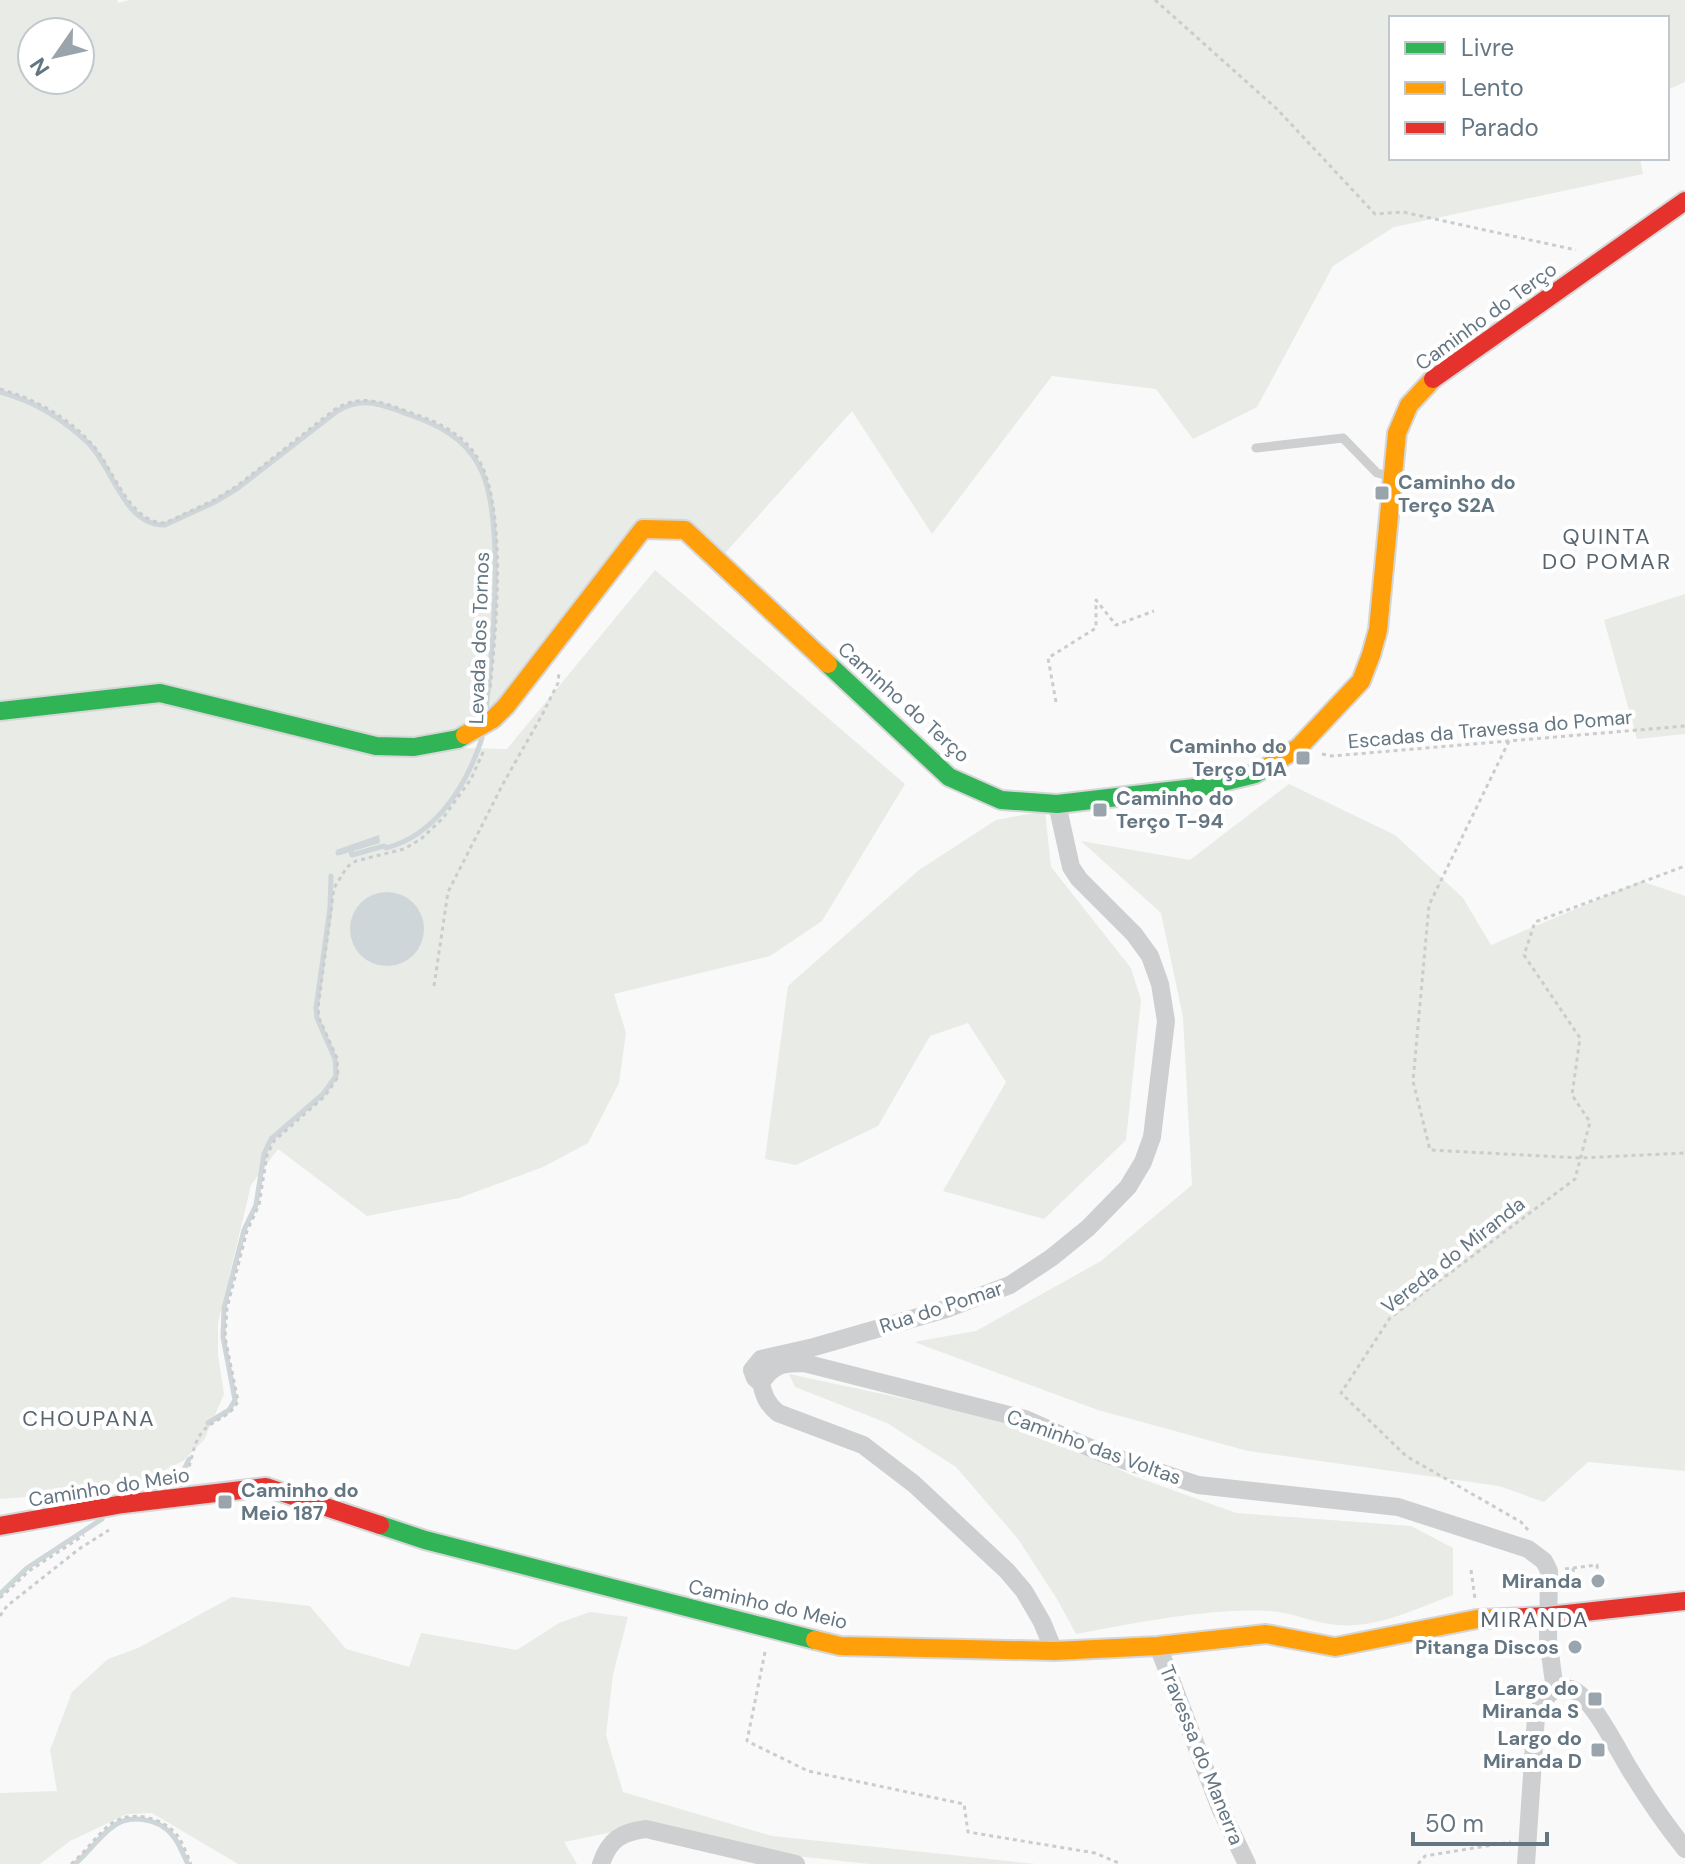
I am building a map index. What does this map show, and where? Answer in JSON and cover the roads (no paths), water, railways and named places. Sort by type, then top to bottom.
[{"type":"street","name":"Caminho do Terço","points":[[0,711],[160,693],[376,746],[414,747],[458,739],[493,719],[643,529],[685,530],[949,777],[1001,800],[1057,804],[1203,787],[1255,774],[1299,747],[1361,681],[1378,630],[1397,433],[1409,405],[1430,381],[1685,201]]},
{"type":"street","name":"Rua do Pomar","points":[[761,1383],[752,1370],[761,1359],[946,1309],[1010,1285],[1088,1228],[1128,1187],[1143,1162],[1152,1137],[1166,1021],[1160,984],[1150,956],[1134,934],[1071,867],[1057,804]]},
{"type":"street","name":"Caminho das Voltas","points":[[761,1383],[774,1366],[804,1363],[1025,1419],[1102,1453],[1198,1485],[1398,1507],[1528,1549],[1544,1561],[1549,1571],[1548,1616]]},
{"type":"street","points":[[761,1383],[767,1403],[778,1413],[863,1445],[914,1484],[956,1522],[1024,1591],[1054,1651]]},
{"type":"street","name":"Caminho do Meio","points":[[0,1526],[123,1504],[266,1487],[425,1540],[840,1646],[1054,1651],[1158,1646],[1266,1634],[1335,1647],[1477,1619],[1548,1616],[1685,1601]]},
{"type":"street","points":[[1548,1616],[1555,1690]]},
{"type":"street","name":"Travessa do Manerra","points":[[1158,1646],[1220,1808],[1247,1864]]},
{"type":"street","points":[[1526,1864],[1536,1716],[1544,1698],[1555,1690],[1565,1688],[1574,1690],[1585,1700],[1685,1849]]},
{"type":"street","points":[[601,1864],[606,1849],[615,1838],[630,1831],[646,1829],[796,1864]]},
{"type":"lane","points":[[1256,448],[1343,438],[1377,473],[1392,476]]},
{"type":"waterway","name":"Levada dos Tornos","points":[[0,392],[36,406],[77,433],[96,452],[129,506],[151,523],[165,525],[238,488],[336,412],[355,404],[382,405],[449,433],[465,446],[478,464],[487,486],[492,515],[495,584],[486,711]]},
{"type":"waterway","name":"Levada dos Tornos","points":[[338,853],[350,849],[352,855],[386,848],[420,832],[447,806],[458,790],[482,738]]},
{"type":"waterway","name":"Levada dos Tornos","points":[[208,1423],[229,1410],[235,1400],[223,1337],[224,1308],[244,1230],[256,1205],[264,1154],[271,1139],[323,1094],[336,1076],[335,1059],[317,1018],[316,1008],[330,908],[331,876]]},
{"type":"waterway","name":"Levada dos Tornos","points":[[167,1484],[181,1476],[189,1459]]},
{"type":"waterway","name":"Levada dos Tornos","points":[[0,1594],[27,1568],[102,1519]]},
{"type":"waterway","name":"Levada dos Tornos","points":[[75,1864],[111,1828],[135,1819],[152,1822],[167,1830],[178,1842],[188,1864]]},
{"type":"place","name":"Caminho do Terço S2A","points":[[1382,493]]},
{"type":"place","name":"Caminho do Terço D1A","points":[[1303,758]]},
{"type":"place","name":"Caminho do Terço T-94","points":[[1100,810]]},
{"type":"place","name":"Caminho do Meio 187","points":[[225,1502]]},
{"type":"place","name":"Miranda","points":[[1598,1581]]},
{"type":"place","name":"Pitanga Discos","points":[[1575,1647]]},
{"type":"place","name":"Largo do Miranda S","points":[[1595,1699]]},
{"type":"place","name":"Largo do Miranda D","points":[[1598,1750]]},
{"type":"district","name":"QUINTA DO POMAR","points":[[1607,548]]},
{"type":"district","name":"CHOUPANA","points":[[89,1418]]},
{"type":"district","name":"MIRANDA","points":[[1535,1619]]}]
